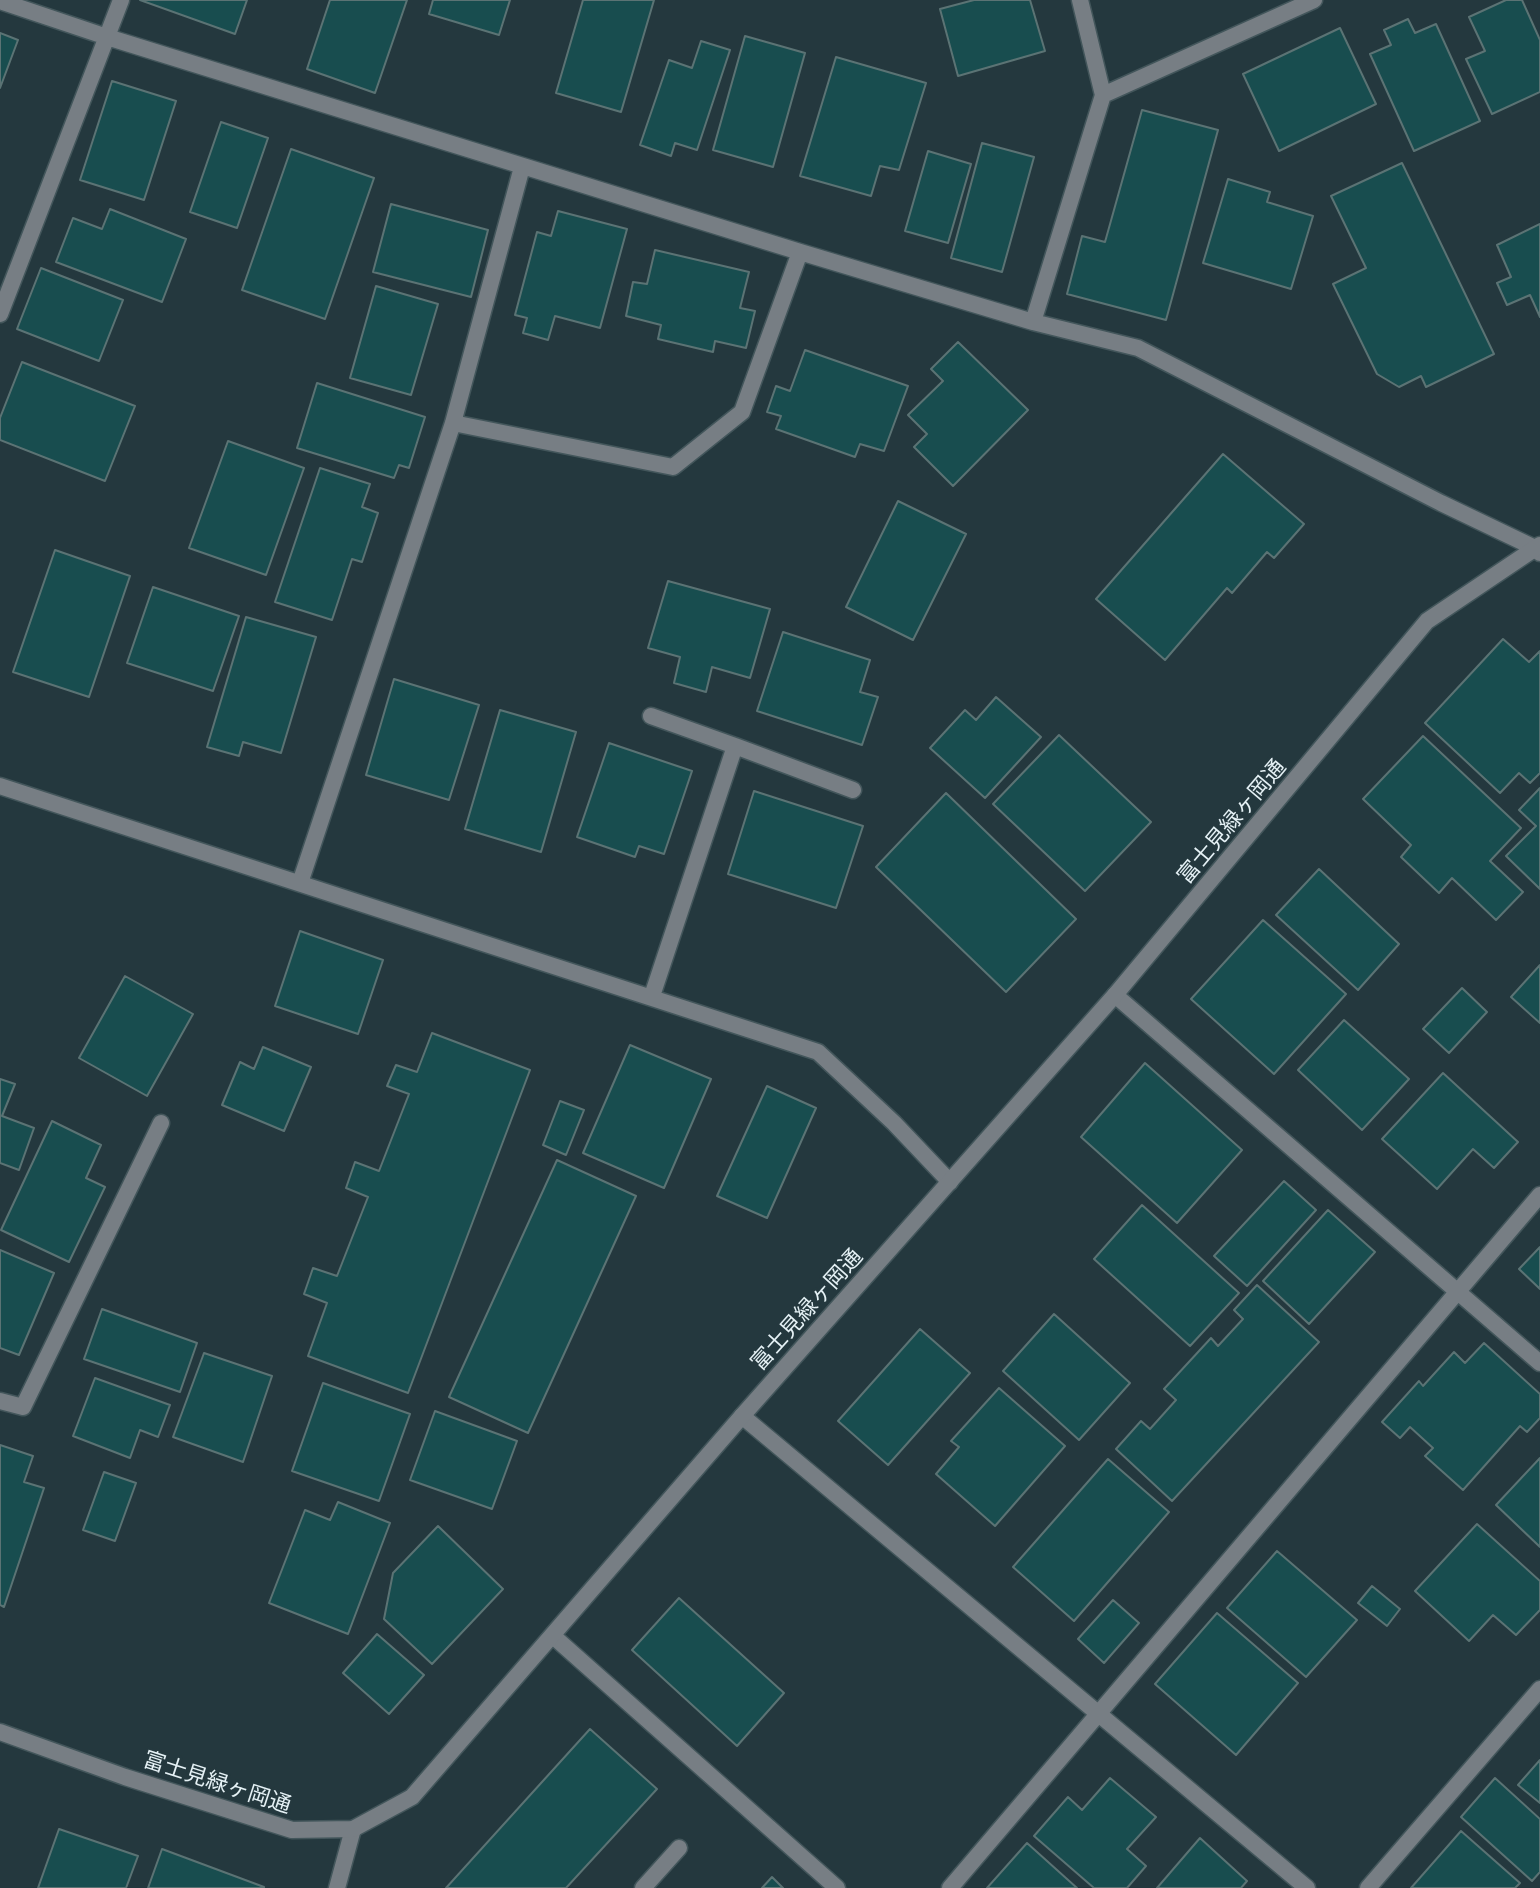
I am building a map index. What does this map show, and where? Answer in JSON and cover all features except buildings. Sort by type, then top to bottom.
[{"type":"street","points":[[0,314],[121,0]]},
{"type":"street","points":[[1033,322],[1103,95],[1080,0]]},
{"type":"street","points":[[1103,95],[1314,0]]},
{"type":"street","points":[[0,1],[800,252],[1033,322],[1138,348],[1441,503],[1538,549]]},
{"type":"street","points":[[300,883],[453,423],[522,167]]},
{"type":"street","points":[[453,423],[673,467],[742,412],[800,252]]},
{"type":"street","name":"富士見緑ヶ岡通","points":[[0,1732],[125,1777],[292,1830],[353,1829],[412,1797],[742,1416],[1115,995],[1427,621],[1538,549]]},
{"type":"street","points":[[651,716],[853,790]]},
{"type":"street","points":[[652,996],[735,746]]},
{"type":"street","points":[[0,786],[818,1052],[894,1123],[950,1182]]},
{"type":"street","points":[[1115,995],[1540,1363]]},
{"type":"street","points":[[0,1401],[23,1407],[161,1123]]},
{"type":"street","points":[[950,1888],[1540,1195]]},
{"type":"street","points":[[742,1416],[1307,1888]]},
{"type":"street","points":[[553,1636],[837,1888]]},
{"type":"street","points":[[1368,1888],[1540,1689]]},
{"type":"street","points":[[337,1888],[353,1829]]},
{"type":"street","points":[[643,1888],[679,1848]]}]
